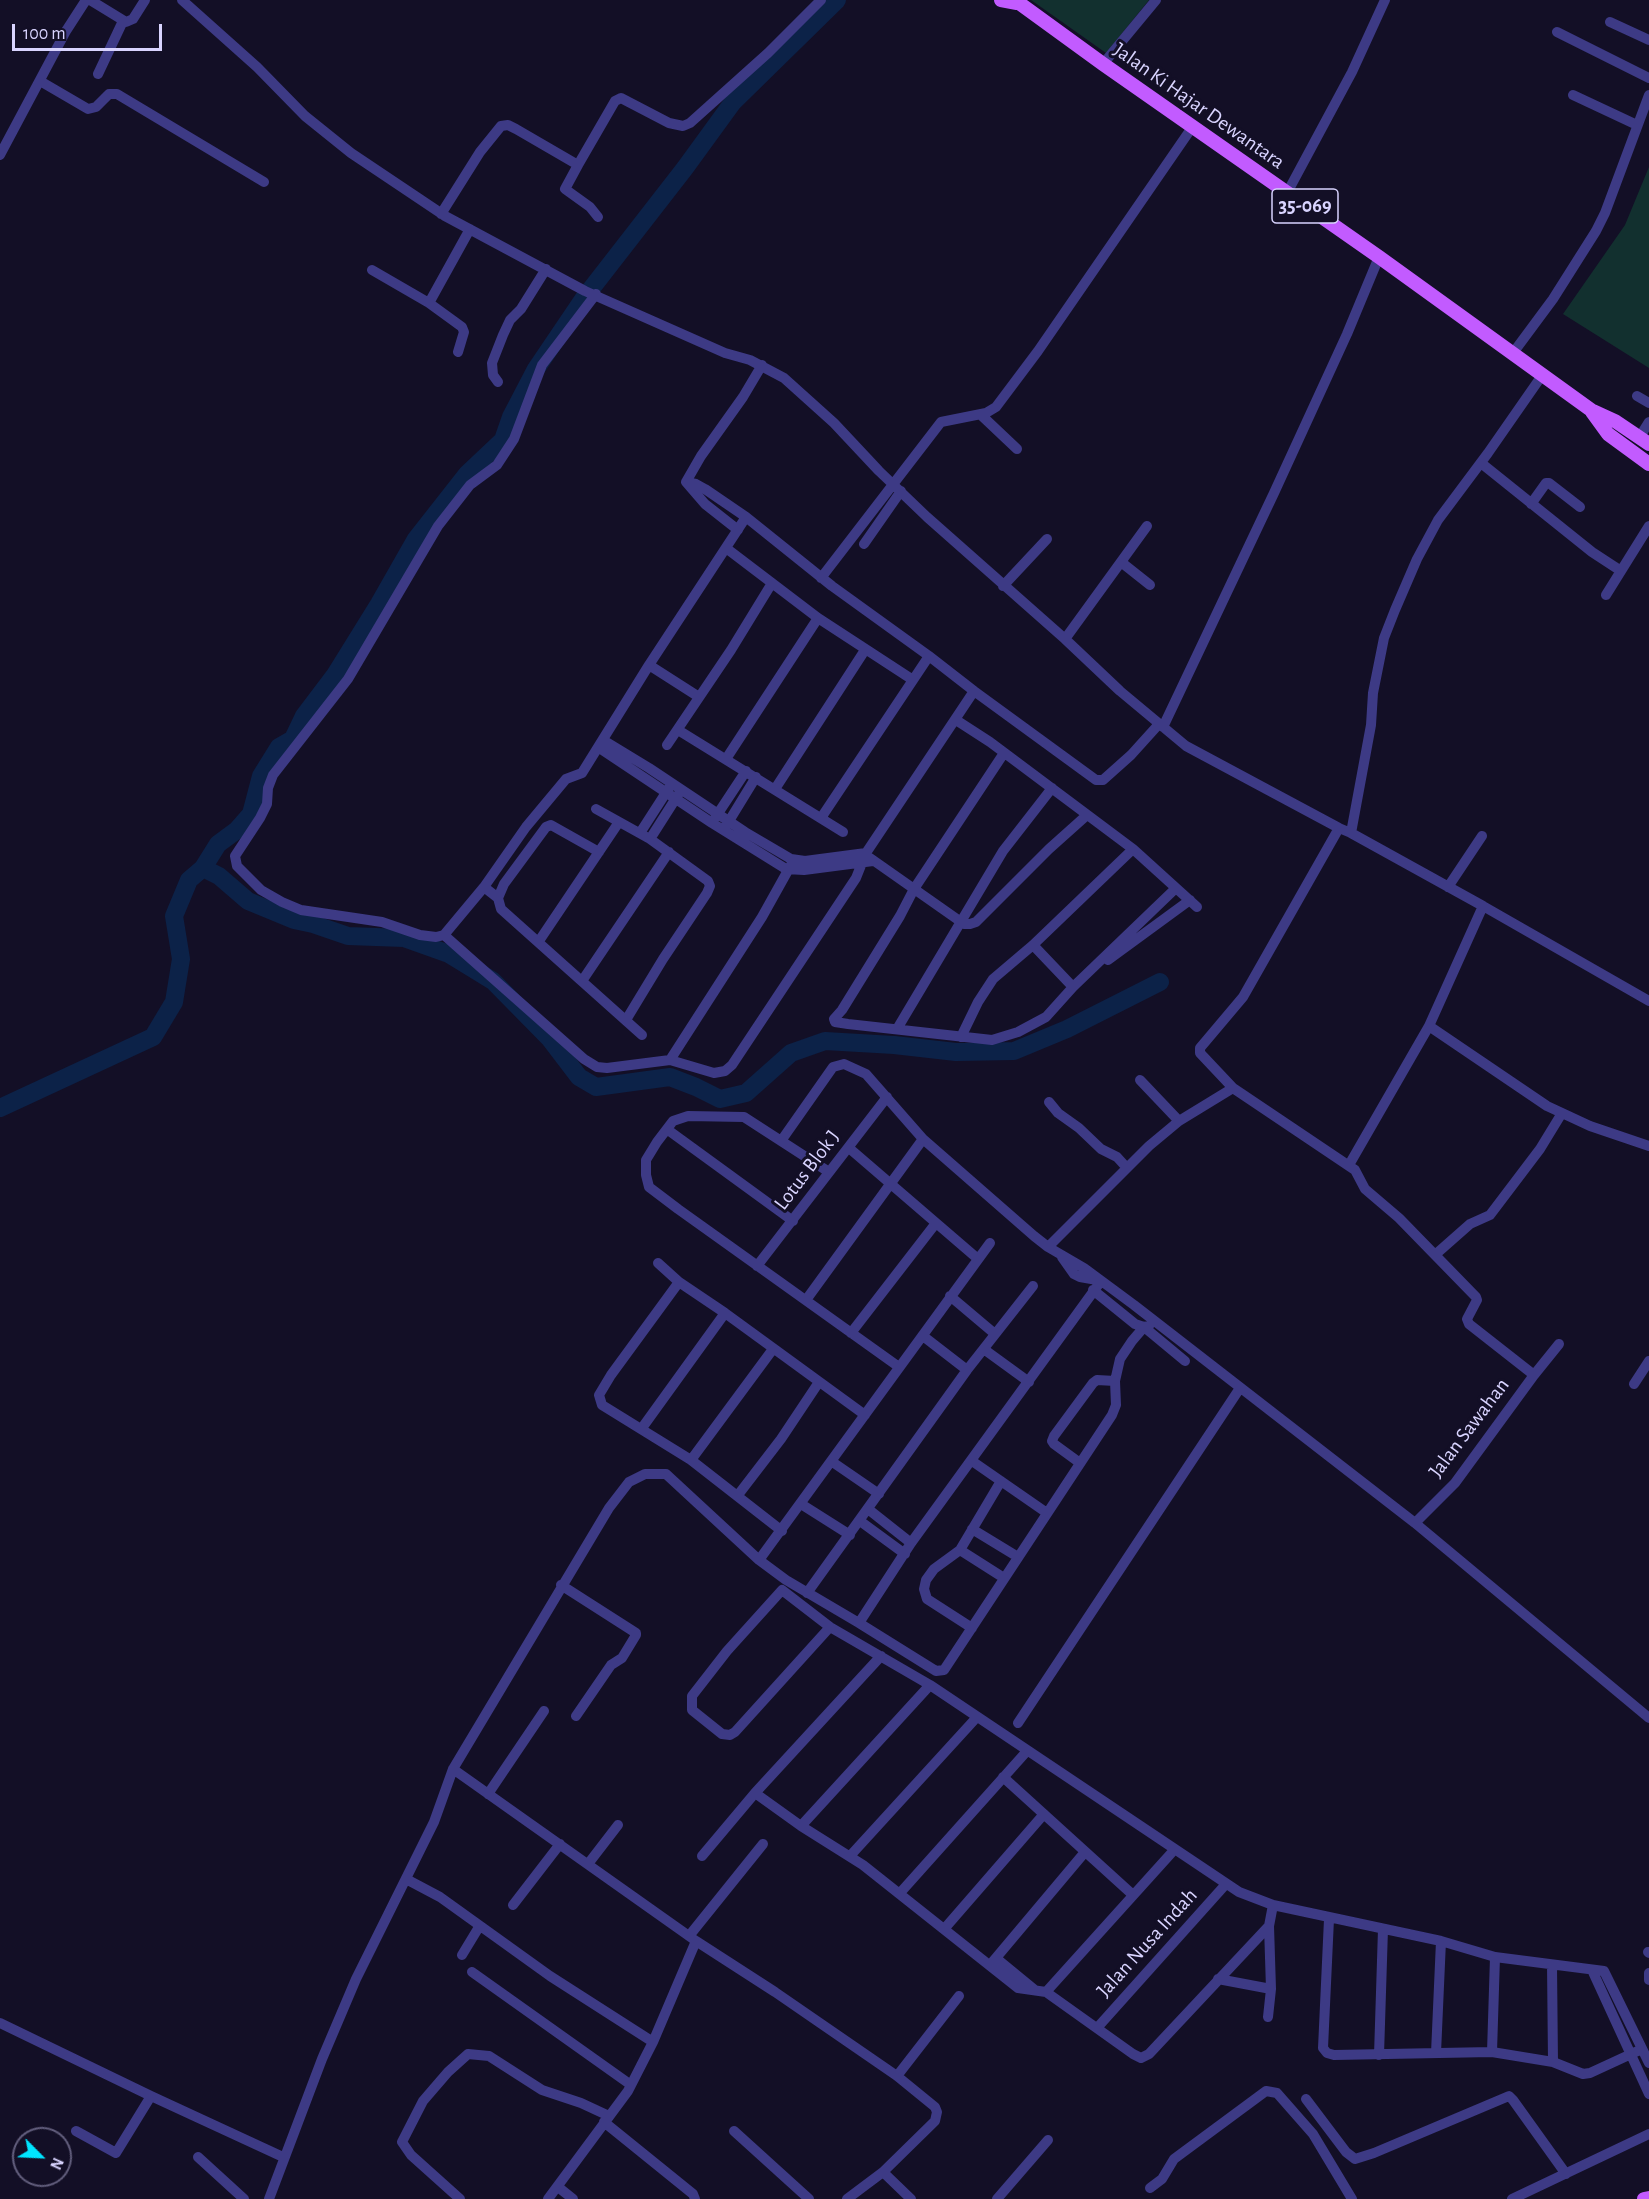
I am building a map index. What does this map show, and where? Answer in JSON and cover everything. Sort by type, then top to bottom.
[{"type":"main road","name":"Jalan Ki Hajar Dewantara","points":[[1001,0],[1016,1],[1379,256],[1591,410],[1645,434]]},
{"type":"main road","name":"Jalan Ki Hajar Dewantara","points":[[1591,410],[1608,434],[1649,464]]},
{"type":"main road","points":[[1644,2199],[1649,2198]]},
{"type":"street","points":[[0,155],[88,0],[123,21],[133,19],[145,0]]},
{"type":"street","points":[[182,0],[257,67],[305,116],[351,153],[441,214],[591,292],[725,352],[762,365],[784,378],[818,408],[879,471],[1003,586],[1065,639],[1120,691],[1186,746],[1351,833],[1649,1001]]},
{"type":"street","points":[[598,217],[590,207],[565,189],[615,101],[621,98],[669,123],[682,126],[690,123],[768,53],[821,0]]},
{"type":"street","points":[[1103,64],[1156,0]]},
{"type":"street","points":[[1287,193],[1352,72],[1385,0]]},
{"type":"street","points":[[98,74],[123,21]]},
{"type":"street","points":[[1610,22],[1649,40]]},
{"type":"street","points":[[1557,32],[1649,78]]},
{"type":"street","points":[[40,81],[88,109],[96,107],[108,94],[117,94],[264,182]]},
{"type":"street","points":[[1573,95],[1637,125]]},
{"type":"street","points":[[1513,354],[1553,298],[1596,231],[1609,205],[1649,95]]},
{"type":"street","points":[[441,214],[480,152],[501,126],[508,125],[516,129],[578,165]]},
{"type":"street","points":[[864,544],[941,422],[980,414],[996,407],[1038,351],[1193,126]]},
{"type":"street","points":[[429,303],[470,230]]},
{"type":"street","points":[[686,482],[705,489],[746,517],[821,578],[1099,781],[1161,726],[1284,472],[1347,334],[1379,256]]},
{"type":"street","points":[[372,270],[429,303],[462,327],[464,332],[458,352]]},
{"type":"street","points":[[498,382],[493,375],[492,363],[503,335],[510,320],[521,309],[546,270]]},
{"type":"street","points":[[591,292],[542,365],[514,439],[497,465],[470,485],[438,526],[348,679],[273,775],[268,788],[267,804],[235,856],[237,866],[261,890],[301,910],[382,922],[420,935],[436,937],[444,935],[484,887],[526,827],[566,779],[582,773],[649,664],[746,517]]},
{"type":"street","points":[[686,482],[762,365]]},
{"type":"street","points":[[1351,833],[1384,638],[1395,609],[1417,559],[1438,520],[1543,374]]},
{"type":"street","points":[[1637,396],[1649,404]]},
{"type":"street","points":[[980,414],[1017,449]]},
{"type":"street","points":[[1481,463],[1531,504],[1619,569]]},
{"type":"street","points":[[686,482],[705,504],[738,530]]},
{"type":"street","points":[[1531,504],[1546,483],[1549,483],[1580,507]]},
{"type":"street","points":[[821,578],[898,488]]},
{"type":"street","points":[[1065,639],[1147,526]]},
{"type":"street","points":[[1606,595],[1619,569],[1649,526]]},
{"type":"street","points":[[1003,586],[1047,539]]},
{"type":"street","points":[[726,549],[818,618],[913,680]]},
{"type":"street","points":[[1121,562],[1150,585]]},
{"type":"street","points":[[667,745],[772,583]]},
{"type":"street","points":[[726,759],[818,618]]},
{"type":"street","points":[[775,789],[865,650]]},
{"type":"street","points":[[821,818],[929,656]]},
{"type":"street","points":[[649,664],[699,697]]},
{"type":"street","points":[[444,935],[584,1059],[597,1067],[607,1068],[670,1060],[714,1073],[725,1071],[732,1065],[856,878],[919,771],[974,691]]},
{"type":"street","points":[[956,720],[1133,849],[1194,903],[1111,959],[1098,963]]},
{"type":"street","points":[[678,730],[843,832]]},
{"type":"street","points":[[600,743],[726,826],[791,864],[805,861],[867,859],[961,922],[970,924],[976,922],[1049,849],[1087,815]]},
{"type":"street","points":[[1004,753],[914,889],[900,916],[842,1010],[834,1019],[835,1022],[992,1040],[1018,1032],[1046,1017],[1073,987],[1176,888]]},
{"type":"street","points":[[715,819],[746,771]]},
{"type":"street","points":[[726,826],[756,777]]},
{"type":"street","points":[[897,1029],[1003,851],[1052,788]]},
{"type":"street","points":[[645,836],[673,791]]},
{"type":"street","points":[[596,809],[669,852],[708,881],[710,886],[626,1020]]},
{"type":"street","points":[[539,941],[619,822]]},
{"type":"street","points":[[498,898],[504,884],[546,827],[551,825],[599,852]]},
{"type":"street","name":"Jalan Sawahan","points":[[1339,828],[1243,997],[1200,1048],[1200,1053],[1233,1088],[1355,1171],[1365,1190],[1399,1218],[1476,1297],[1477,1300],[1467,1319],[1469,1324],[1534,1375],[1455,1483],[1415,1523]]},
{"type":"street","points":[[1448,887],[1482,836]]},
{"type":"street","points":[[961,1037],[978,1002],[993,980],[1133,849]]},
{"type":"street","points":[[582,981],[669,852]]},
{"type":"street","points":[[670,1060],[762,917],[791,864]]},
{"type":"street","points":[[484,887],[498,898],[501,909],[642,1035]]},
{"type":"street","points":[[1355,1171],[1429,1026],[1483,906]]},
{"type":"street","points":[[1033,945],[1073,987]]},
{"type":"street","points":[[1429,1026],[1547,1106],[1590,1126],[1649,1146]]},
{"type":"street","points":[[781,1141],[833,1067],[844,1064],[866,1074],[923,1139],[1048,1247],[1061,1255],[1074,1274],[1101,1281],[1158,1323],[1415,1523],[1649,1718]]},
{"type":"street","points":[[1140,1080],[1185,1118]]},
{"type":"street","points":[[1048,1247],[1149,1146],[1185,1118],[1233,1088]]},
{"type":"street","name":"Lotus Blok J","points":[[757,1266],[887,1097]]},
{"type":"street","points":[[1049,1102],[1058,1113],[1079,1128],[1101,1149],[1117,1157],[1127,1168]]},
{"type":"street","points":[[1436,1254],[1470,1224],[1490,1215],[1540,1149],[1562,1113]]},
{"type":"street","points":[[829,1172],[744,1117],[688,1116],[674,1121],[646,1160],[649,1187],[899,1367]]},
{"type":"street","points":[[668,1130],[793,1221]]},
{"type":"street","points":[[806,1300],[923,1139]]},
{"type":"street","points":[[849,1148],[978,1259]]},
{"type":"street","points":[[851,1333],[936,1223]]},
{"type":"street","points":[[759,1560],[990,1243]]},
{"type":"street","points":[[658,1263],[679,1282],[865,1415]]},
{"type":"street","points":[[859,1623],[911,1543],[1101,1281]]},
{"type":"street","points":[[679,1282],[611,1375],[599,1395],[602,1405],[692,1460],[782,1531]]},
{"type":"street","points":[[807,1593],[968,1370],[1033,1286]]},
{"type":"street","points":[[1093,1290],[1185,1360]]},
{"type":"street","points":[[950,1296],[995,1334]]},
{"type":"street","points":[[642,1428],[725,1313]]},
{"type":"street","points":[[269,2199],[283,2157],[356,1979],[434,1822],[453,1769],[561,1586],[609,1508],[629,1482],[645,1474],[666,1474],[759,1560],[807,1593],[936,1671],[944,1670],[1112,1415],[1116,1405],[1115,1381],[1120,1359],[1144,1327],[1158,1323]]},
{"type":"street","points":[[923,1336],[968,1370]]},
{"type":"street","points":[[1534,1375],[1560,1344]]},
{"type":"street","points":[[692,1460],[773,1349]]},
{"type":"street","points":[[985,1350],[1029,1382]]},
{"type":"street","points":[[1634,1384],[1649,1361]]},
{"type":"street","points":[[1080,1463],[1054,1444],[1052,1441],[1054,1436],[1093,1383],[1097,1380],[1115,1381]]},
{"type":"street","points":[[738,1495],[781,1439],[819,1382]]},
{"type":"street","points":[[1018,1724],[1240,1388]]},
{"type":"street","points":[[831,1461],[879,1494]]},
{"type":"street","points":[[972,1461],[1047,1513]]},
{"type":"street","points":[[972,1628],[927,1599],[924,1588],[926,1580],[934,1569],[960,1550],[1001,1481]]},
{"type":"street","points":[[801,1504],[850,1535]]},
{"type":"street","points":[[868,1509],[911,1543]]},
{"type":"street","points":[[860,1521],[905,1554]]},
{"type":"street","points":[[972,1529],[1018,1557]]},
{"type":"street","points":[[960,1550],[1004,1578]]},
{"type":"street","points":[[561,1586],[636,1633],[622,1658],[611,1665],[576,1716]]},
{"type":"street","points":[[830,1627],[735,1732],[730,1735],[722,1734],[692,1710],[693,1696],[727,1651],[782,1590],[830,1627],[930,1685],[1239,1892],[1273,1905],[1441,1941],[1495,1957],[1604,1971],[1649,2063]]},
{"type":"street","points":[[702,1856],[755,1793],[881,1656]]},
{"type":"street","points":[[801,1826],[930,1685]]},
{"type":"street","points":[[488,1794],[544,1711]]},
{"type":"street","points":[[850,1856],[976,1717]]},
{"type":"street","points":[[900,1893],[1027,1750]]},
{"type":"street","points":[[453,1769],[693,1938],[897,2076],[935,2107],[937,2115],[935,2121],[883,2172],[847,2199]]},
{"type":"street","points":[[1003,1777],[1133,1895]]},
{"type":"street","points":[[755,1793],[801,1826],[850,1856],[945,1928],[993,1961],[1141,2058],[1149,2054],[1269,1926]]},
{"type":"street","points":[[945,1928],[1044,1814]]},
{"type":"street","points":[[588,1864],[618,1825]]},
{"type":"street","points":[[513,1905],[560,1844]]},
{"type":"street","points":[[548,2199],[631,2085],[653,2042],[693,1938],[763,1844]]},
{"type":"street","points":[[1041,1991],[1174,1849]]},
{"type":"street","points":[[993,1961],[1085,1852]]},
{"type":"street","points":[[406,1879],[440,1897],[550,1976],[653,2042]]},
{"type":"street","name":"Jalan Nusa Indah","points":[[1097,2028],[1226,1884]]},
{"type":"street","points":[[1268,2017],[1271,1989],[1269,1926],[1273,1905]]},
{"type":"street","points":[[1329,1918],[1323,2048],[1327,2053],[1379,2055],[1492,2052],[1552,2062],[1583,2074],[1590,2073],[1642,2049]]},
{"type":"street","points":[[462,1955],[479,1926]]},
{"type":"street","points":[[1379,2055],[1383,1929]]},
{"type":"street","points":[[1436,2053],[1441,1941]]},
{"type":"street","points":[[1492,2052],[1495,1957]]},
{"type":"street","points":[[1552,1965],[1552,2062]]},
{"type":"street","points":[[1592,1970],[1649,2094]]},
{"type":"street","points":[[472,1972],[631,2085]]},
{"type":"street","points":[[1649,1973],[1649,1980]]},
{"type":"street","points":[[1218,1979],[1271,1989]]},
{"type":"street","points":[[897,2076],[959,1996]]},
{"type":"street","points":[[0,2023],[283,2157]]},
{"type":"street","points":[[460,2199],[411,2155],[402,2142],[423,2101],[448,2072],[468,2054],[489,2056],[542,2090],[581,2103],[607,2119],[693,2194],[695,2199]]},
{"type":"street","points":[[1150,2188],[1162,2179],[1174,2159],[1266,2091],[1277,2093],[1313,2134],[1352,2199]]},
{"type":"street","points":[[76,2131],[116,2153],[151,2096]]},
{"type":"street","points":[[1306,2099],[1346,2152],[1355,2158],[1374,2153],[1509,2096],[1566,2174]]},
{"type":"street","points":[[734,2131],[808,2199]]},
{"type":"street","points":[[1512,2199],[1649,2134]]},
{"type":"street","points":[[997,2199],[1048,2140]]},
{"type":"street","points":[[198,2157],[244,2199]]},
{"type":"street","points":[[883,2172],[911,2199]]},
{"type":"street","points":[[558,2187],[573,2199]]},
{"type":"green space","points":[[1031,0],[1149,0],[1106,53]]},
{"type":"green space","points":[[1649,167],[1649,368],[1563,314],[1625,225]]},
{"type":"waterway","points":[[203,868],[218,844],[237,830],[251,814],[261,776],[279,747],[293,739],[304,716],[335,675],[416,539],[467,474],[503,440],[511,417],[536,369],[584,298],[733,102],[837,0]]},
{"type":"waterway","points":[[0,1108],[153,1037],[174,1002],[181,959],[174,916],[189,880],[203,868],[219,876],[248,901],[294,920],[348,936],[404,938],[449,954],[493,981],[550,1039],[579,1077],[596,1087],[670,1077],[720,1099],[746,1093],[791,1053],[825,1041],[956,1052],[1014,1051],[1067,1029],[1160,982]]}]
